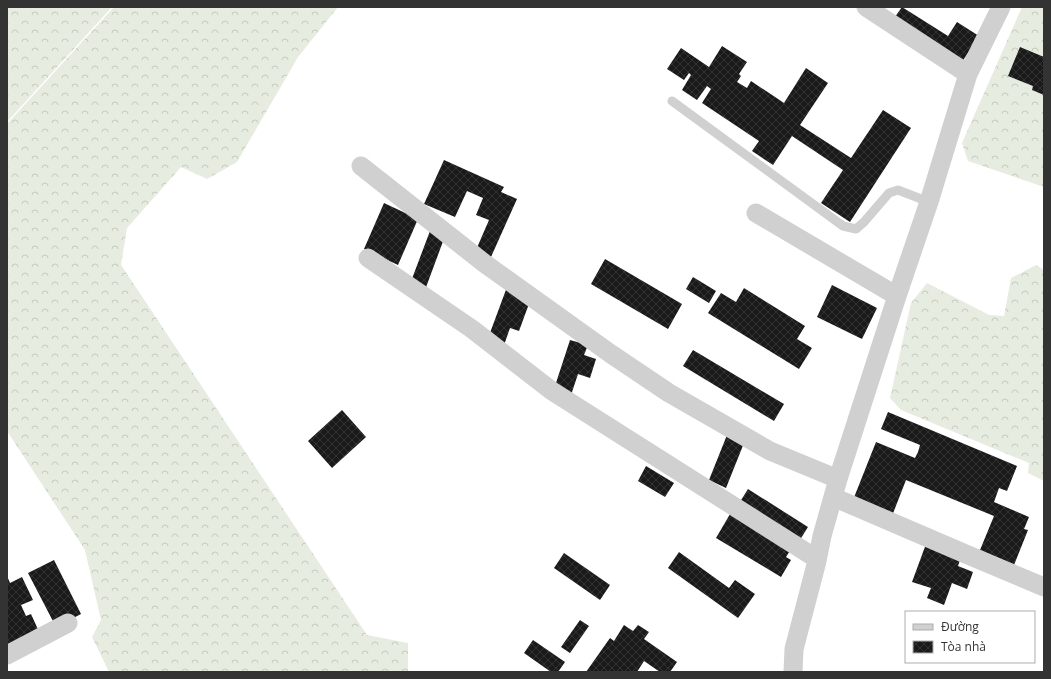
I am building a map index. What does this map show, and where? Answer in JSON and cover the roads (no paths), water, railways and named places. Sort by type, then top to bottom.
[{"type":"street","points":[[866,7],[968,74]]},
{"type":"street","points":[[793,672],[794,649],[822,536],[838,479],[929,202],[968,74],[1001,7]]},
{"type":"street","points":[[361,166],[484,263],[611,354],[669,393],[770,451],[838,479]]},
{"type":"street","points":[[756,213],[897,296]]},
{"type":"street","points":[[368,258],[472,329],[552,391],[817,559]]},
{"type":"street","points":[[833,497],[968,556],[1044,586]]},
{"type":"street","points":[[7,655],[68,623]]},
{"type":"street","points":[[7,667],[10,672]]},
{"type":"lane","points":[[672,101],[843,226],[856,229],[889,193],[898,190],[929,202]]}]
